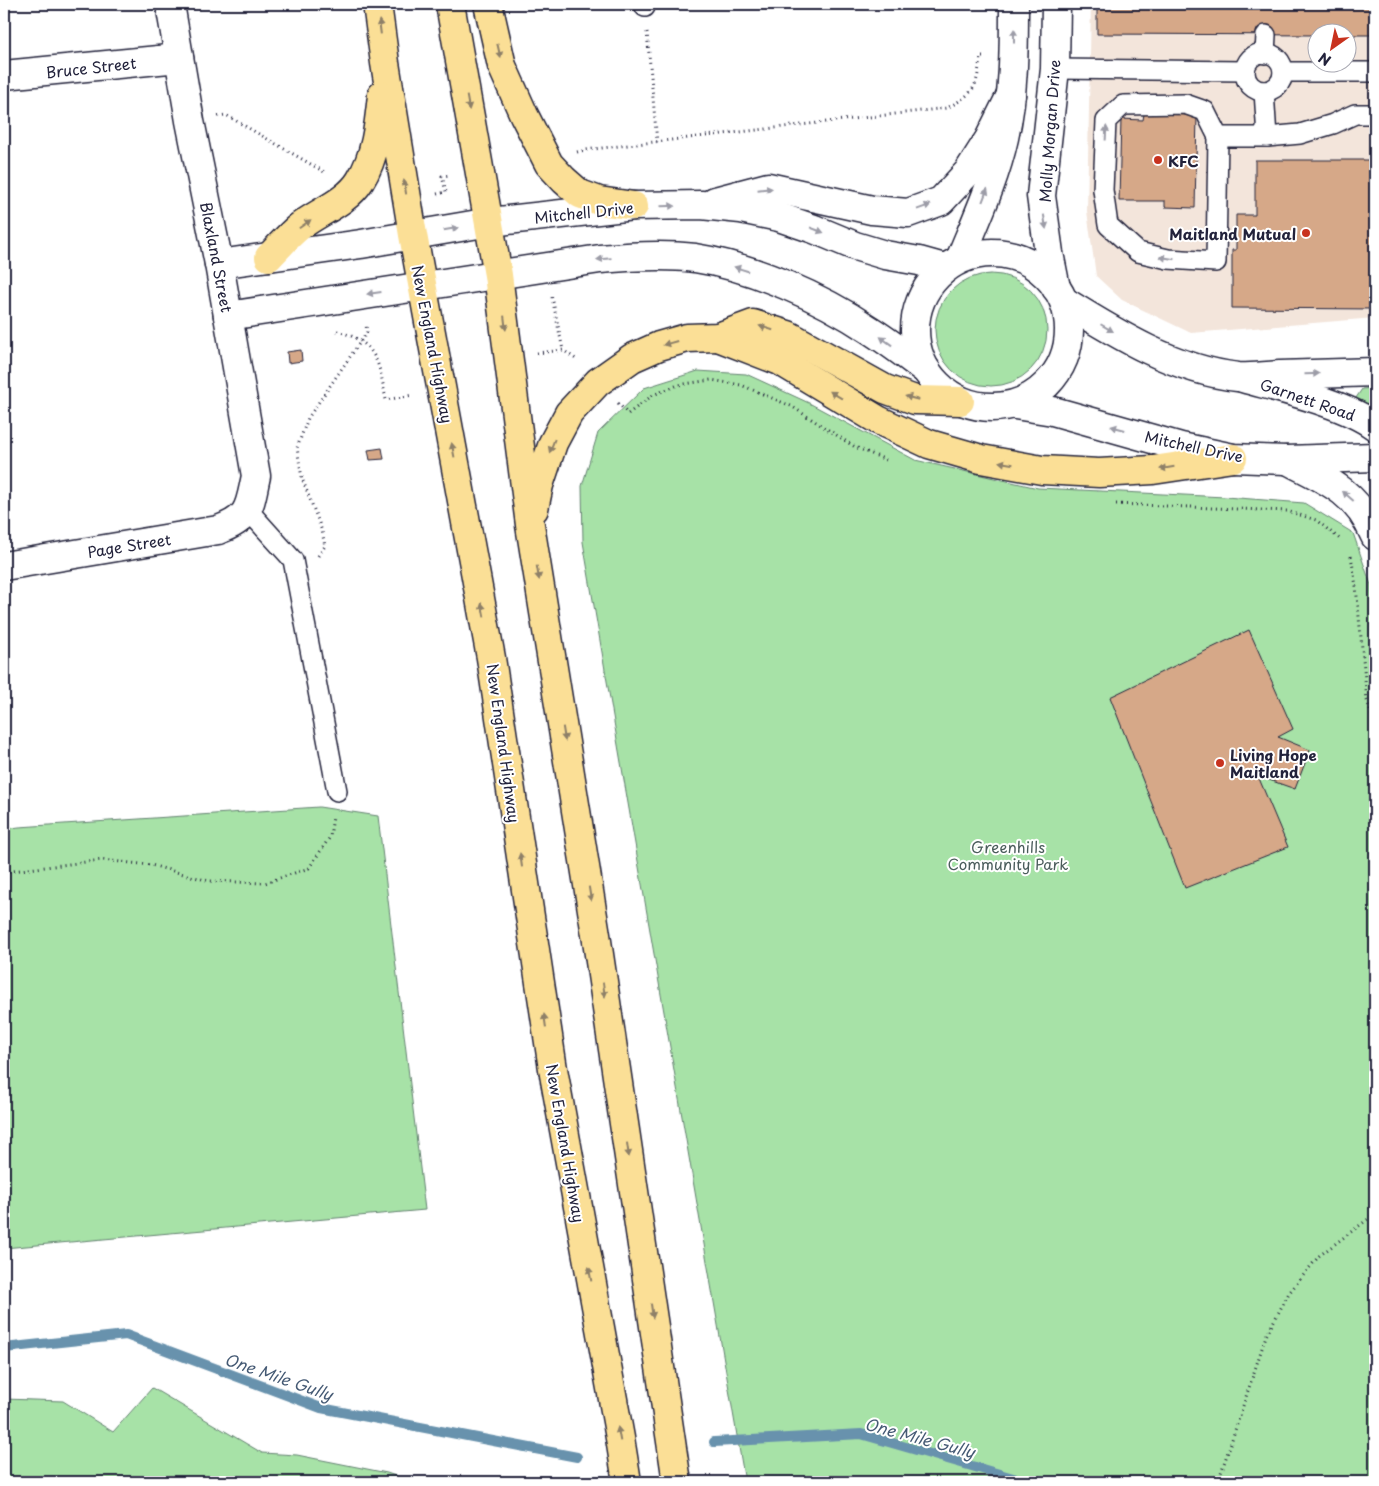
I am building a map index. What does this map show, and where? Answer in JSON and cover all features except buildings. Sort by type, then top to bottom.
[{"type":"highway","name":"New England Highway","points":[[378,4],[385,63],[413,235],[491,658],[552,1069],[627,1482]]},
{"type":"highway","points":[[450,4],[498,274],[530,525],[596,932],[677,1482]]},
{"type":"highway","points":[[488,4],[502,66],[549,164],[580,194],[599,201],[634,206]]},
{"type":"highway","points":[[269,257],[300,227],[346,196],[360,182],[374,146],[379,122],[385,63]]},
{"type":"highway","points":[[530,525],[539,485],[553,442],[568,413],[598,382],[632,358],[659,346],[687,338],[718,337],[753,324],[788,335],[885,389],[915,400],[960,401]]},
{"type":"highway","points":[[718,337],[780,361],[878,420],[929,444],[981,459],[1042,470],[1099,473],[1153,470],[1233,458]]},
{"type":"main road","name":"Blaxland Street","points":[[170,4],[219,264],[256,476],[248,510]]},
{"type":"main road","points":[[952,262],[979,254],[1003,253],[1027,262],[1048,277],[1060,295],[1069,319],[1069,343],[1058,373],[1036,395],[1015,405],[999,408],[981,408],[960,401],[941,388],[926,370],[915,348],[915,324],[919,304],[931,282],[952,262],[993,175],[1004,138],[1011,95],[1014,53],[1014,4]]},
{"type":"main road","name":"Molly Morgan Drive","points":[[1056,4],[1055,69],[1041,196],[1049,253],[1060,295]]},
{"type":"main road","name":"Bruce Street","points":[[4,76],[179,58]]},
{"type":"main road","points":[[701,205],[768,187],[872,210],[908,213],[941,201],[968,172],[989,139],[1011,95]]},
{"type":"main road","name":"Mitchell Drive","points":[[219,264],[490,222],[634,206],[701,205],[741,209],[779,217],[884,255],[919,261],[952,262]]},
{"type":"main road","points":[[228,316],[600,259],[653,255],[695,258],[740,268],[817,300],[869,329],[926,370]]},
{"type":"main road","points":[[1060,295],[1108,329],[1166,357],[1202,369],[1239,377],[1375,372]]},
{"type":"main road","name":"Garnett Road","points":[[1239,377],[1340,408],[1366,419],[1375,426]]},
{"type":"main road","name":"Mitchell Drive","points":[[1015,405],[1053,411],[1181,447],[1233,458],[1287,460],[1375,457]]},
{"type":"main road","points":[[1287,460],[1330,481],[1352,498],[1368,519],[1375,536]]},
{"type":"main road","name":"Page Street","points":[[4,566],[218,530],[235,524],[248,510]]},
{"type":"lane","points":[[1265,54],[1266,35]]},
{"type":"lane","points":[[1259,54],[1265,54],[1275,57],[1280,61],[1283,72],[1280,83],[1276,87],[1264,91],[1248,83],[1245,71],[1250,60],[1259,54]]},
{"type":"lane","points":[[1055,69],[1245,71]]},
{"type":"lane","points":[[1283,72],[1375,72]]},
{"type":"lane","points":[[1264,91],[1267,136]]},
{"type":"lane","points":[[1123,104],[1185,104],[1205,111],[1218,137],[1216,262],[1168,259],[1138,252],[1108,225],[1103,190],[1106,121],[1123,104]]},
{"type":"lane","points":[[1218,137],[1300,134],[1333,124],[1355,114],[1375,114]]},
{"type":"lane","points":[[248,510],[294,560],[337,792]]},
{"type":"path","points":[[645,5],[658,142]]},
{"type":"path","points":[[568,155],[585,150],[946,108],[966,98],[978,81],[980,57],[986,57]]},
{"type":"path","points":[[213,117],[226,115],[332,177]]},
{"type":"path","points":[[436,194],[446,192],[442,176],[452,175]]},
{"type":"path","points":[[550,292],[563,350],[576,359]]},
{"type":"path","points":[[331,330],[347,334],[361,341],[370,349],[378,362],[386,400],[392,399]]},
{"type":"path","points":[[313,558],[320,554],[325,546],[322,531],[302,478],[297,448],[308,418],[367,332]]},
{"type":"path","points":[[542,353],[563,350]]},
{"type":"path","points":[[4,872],[102,860],[151,865],[209,880],[265,883],[310,868],[330,837],[337,792]]},
{"type":"path","points":[[1218,1482],[1266,1336],[1289,1293],[1319,1256],[1375,1214]]},
{"type":"shaded area","points":[[1091,4],[1375,4],[1375,318],[1191,333],[1122,300],[1096,276],[1087,211]]},
{"type":"green space","points":[[991,274],[1013,278],[1031,290],[1043,308],[1047,330],[1043,352],[1031,370],[1013,382],[991,386],[969,382],[951,370],[939,352],[935,330],[939,308],[951,290],[969,278]]},
{"type":"green space","name":"Greenhills Community Park","points":[[698,371],[746,374],[809,403],[915,460],[1038,488],[1225,497],[1304,503],[1353,533],[1371,585],[1375,649],[1375,1482],[745,1482],[583,542],[582,486],[598,433],[644,388]]},
{"type":"green space","points":[[1375,388],[1375,411],[1356,398],[1362,389]]},
{"type":"green space","points":[[319,807],[378,816],[425,1210],[4,1248],[4,829]]},
{"type":"green space","points":[[152,1388],[262,1453],[297,1455],[387,1473],[412,1482],[4,1482],[4,1399],[63,1401],[113,1432]]},
{"type":"waterway","name":"One Mile Gully","points":[[4,1348],[126,1335],[321,1408],[577,1457]]},
{"type":"waterway","name":"One Mile Gully","points":[[714,1442],[861,1434],[1027,1482]]},
{"type":"place","name":"KFC","points":[[1158,160]]},
{"type":"place","name":"Maitland Mutual","points":[[1306,233]]},
{"type":"place","name":"Living Hope Maitland","points":[[1220,763]]}]
